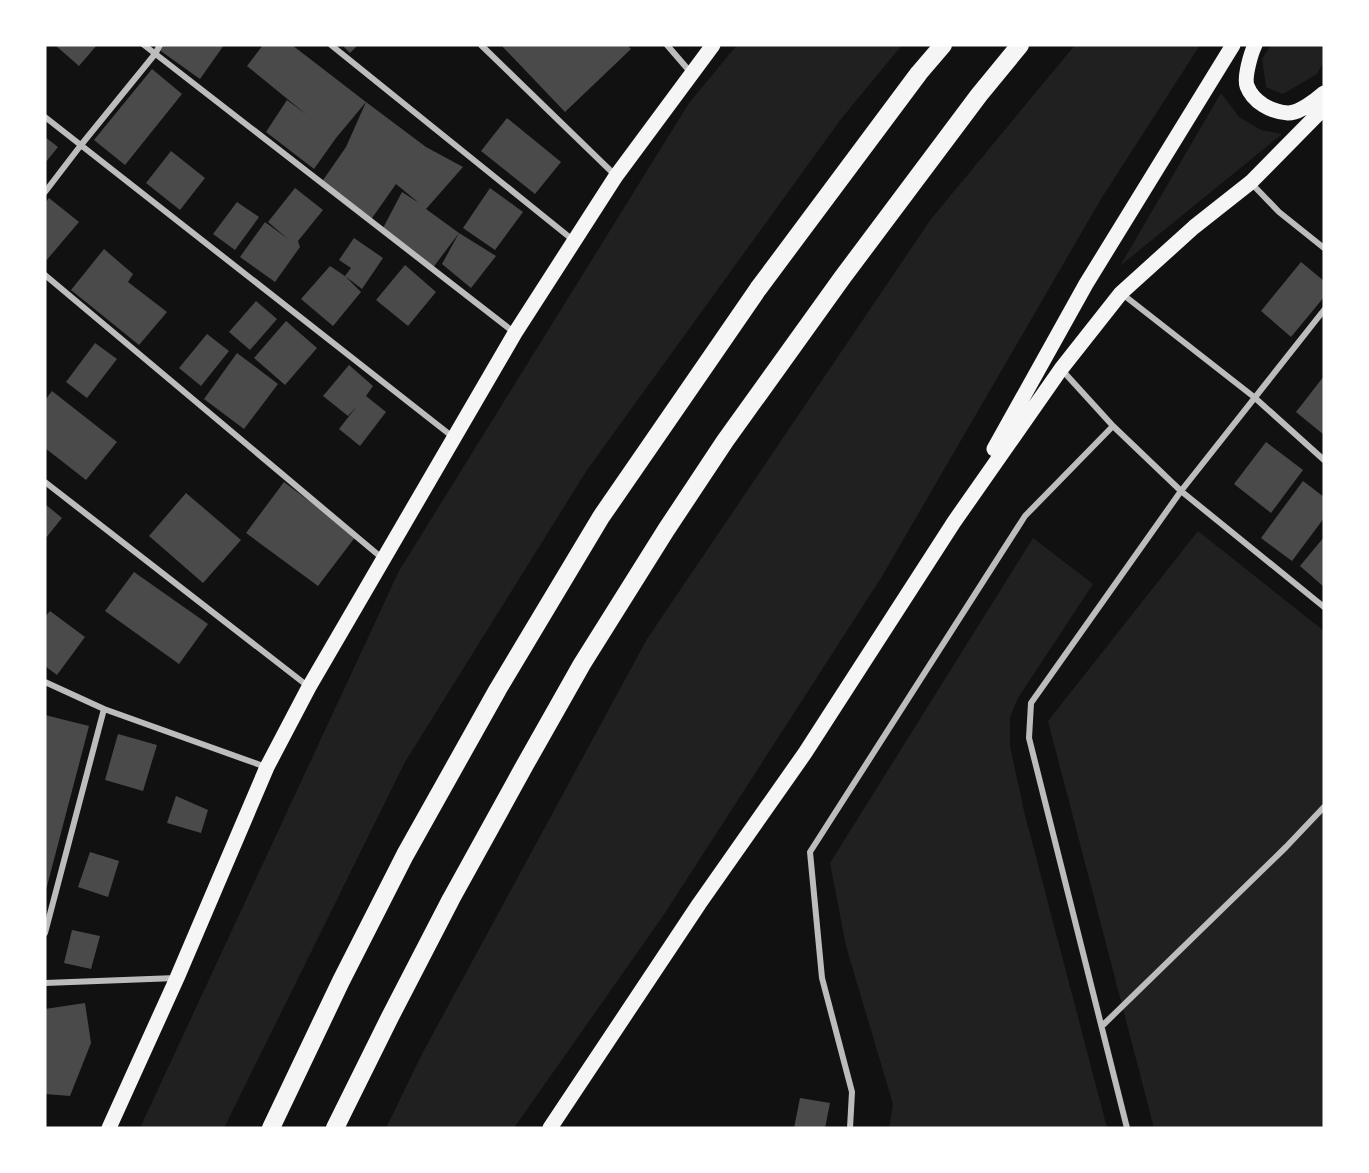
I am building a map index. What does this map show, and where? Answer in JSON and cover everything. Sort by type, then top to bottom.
[{"type":"highway","points":[[271,1128],[341,981],[405,855],[498,689],[601,517],[758,289],[905,92],[943,45]]},
{"type":"highway","points":[[335,1128],[446,909],[526,763],[582,664],[666,530],[732,431],[834,287],[1020,45]]},
{"type":"main road","points":[[109,1128],[177,978],[267,767],[309,687],[515,333],[615,176],[714,45]]},
{"type":"main road","points":[[954,522],[1086,284],[1233,45]]},
{"type":"main road","points":[[1255,45],[1251,54],[1246,84],[1256,100],[1268,108],[1290,113],[1314,102],[1324,93]]},
{"type":"main road","points":[[550,1128],[699,904],[805,753],[954,522],[1061,369],[1121,293],[1194,227],[1251,182],[1324,106]]},
{"type":"street","points":[[144,45],[515,333]]},
{"type":"street","points":[[45,192],[160,45]]},
{"type":"street","points":[[331,45],[574,241]]},
{"type":"street","points":[[481,45],[615,176]]},
{"type":"street","points":[[667,45],[693,75]]},
{"type":"street","points":[[45,117],[453,438]]},
{"type":"street","points":[[1251,182],[1279,212],[1324,248]]},
{"type":"street","points":[[45,275],[383,559]]},
{"type":"street","points":[[1121,293],[1254,397],[1324,460]]},
{"type":"street","points":[[1127,1128],[1029,738],[1031,703],[1181,491],[1324,310]]},
{"type":"street","points":[[1061,369],[1113,426],[1181,491],[1324,607]]},
{"type":"street","points":[[850,1128],[852,1092],[822,978],[810,852],[1025,516],[1113,426]]},
{"type":"street","points":[[45,482],[309,687]]},
{"type":"street","points":[[45,682],[104,709],[267,767]]},
{"type":"street","points":[[45,933],[104,709]]},
{"type":"street","points":[[1102,1026],[1278,855],[1324,807]]},
{"type":"street","points":[[45,983],[177,978]]},
{"type":"shaded area","points":[[737,45],[902,45],[841,119],[587,470],[405,762],[224,1128],[140,1128],[399,571],[689,103]]},
{"type":"shaded area","points":[[1075,45],[1200,45],[1101,199],[881,578],[665,913],[514,1128],[386,1128],[422,1054],[647,639],[931,219]]},
{"type":"shaded area","points":[[1271,45],[1324,45],[1324,61],[1317,74],[1283,94],[1266,87],[1262,59]]},
{"type":"shaded area","points":[[1221,93],[1239,117],[1261,130],[1282,134],[1120,266]]},
{"type":"shaded area","points":[[1198,531],[1324,631],[1324,1128],[1154,1128],[1048,721]]},
{"type":"shaded area","points":[[1033,538],[1093,584],[1018,698],[1010,717],[1010,746],[1024,811],[1107,1128],[889,1128],[893,1104],[846,946],[830,863]]},
{"type":"building","points":[[55,45],[97,45],[79,66]]},
{"type":"building","points":[[161,45],[224,45],[200,79],[158,49]]},
{"type":"building","points":[[263,45],[292,45],[366,102],[314,169],[266,132],[287,100],[307,115],[247,66]]},
{"type":"building","points":[[342,45],[358,45],[350,53]]},
{"type":"building","points":[[501,45],[627,45],[631,49],[565,112]]},
{"type":"building","points":[[152,69],[182,94],[125,165],[94,140]]},
{"type":"building","points":[[366,102],[426,147],[463,167],[426,209],[459,233],[432,269],[382,230],[402,192],[419,203],[396,184],[370,221],[321,183],[346,147]]},
{"type":"building","points":[[507,118],[561,162],[535,194],[481,151]]},
{"type":"building","points":[[45,137],[58,147],[45,163]]},
{"type":"building","points":[[171,151],[205,178],[180,210],[146,183]]},
{"type":"building","points":[[295,188],[323,210],[298,241],[300,247],[275,282],[240,257],[265,222],[288,239],[268,222]]},
{"type":"building","points":[[490,188],[523,212],[495,250],[463,228]]},
{"type":"building","points":[[49,198],[79,222],[45,262],[45,203]]},
{"type":"building","points":[[237,202],[259,217],[235,250],[213,234]]},
{"type":"building","points":[[459,233],[496,256],[471,288],[442,264]]},
{"type":"building","points":[[354,238],[383,258],[362,289],[345,276],[351,268],[339,260]]},
{"type":"building","points":[[104,249],[133,274],[128,282],[167,312],[139,345],[71,290]]},
{"type":"building","points":[[1301,262],[1324,281],[1324,297],[1291,337],[1261,311]]},
{"type":"building","points":[[405,265],[436,292],[408,326],[376,300]]},
{"type":"building","points":[[330,266],[345,276],[361,292],[333,326],[301,299]]},
{"type":"building","points":[[256,301],[277,319],[250,350],[229,332]]},
{"type":"building","points":[[286,321],[317,348],[285,385],[254,358]]},
{"type":"building","points":[[207,334],[229,351],[201,386],[179,368]]},
{"type":"building","points":[[95,343],[117,359],[87,398],[66,382]]},
{"type":"building","points":[[237,353],[278,384],[244,429],[204,399]]},
{"type":"building","points":[[349,365],[373,386],[366,396],[386,412],[360,446],[339,429],[357,406],[348,416],[323,396]]},
{"type":"building","points":[[1324,376],[1324,435],[1296,412]]},
{"type":"building","points":[[52,391],[117,442],[86,480],[45,448],[45,400]]},
{"type":"building","points":[[1266,442],[1303,470],[1271,513],[1234,484]]},
{"type":"building","points":[[1303,481],[1324,497],[1324,518],[1292,561],[1261,538]]},
{"type":"building","points":[[284,482],[356,536],[318,586],[246,533]]},
{"type":"building","points":[[186,493],[241,540],[203,583],[149,536]]},
{"type":"building","points":[[45,504],[62,518],[45,539]]},
{"type":"building","points":[[1324,537],[1324,587],[1300,566]]},
{"type":"building","points":[[134,572],[208,624],[179,664],[105,611]]},
{"type":"building","points":[[50,611],[85,637],[57,675],[45,666],[45,617]]},
{"type":"building","points":[[45,715],[89,726],[46,890],[45,890]]},
{"type":"building","points":[[118,734],[157,745],[143,791],[105,780]]},
{"type":"building","points":[[176,796],[208,810],[201,833],[167,823]]},
{"type":"building","points":[[90,852],[119,861],[108,897],[78,887]]},
{"type":"building","points":[[72,930],[100,936],[91,969],[64,963]]},
{"type":"building","points":[[85,1003],[91,1043],[70,1096],[45,1094],[45,1009]]},
{"type":"building","points":[[800,1098],[830,1103],[825,1128],[794,1128]]}]
